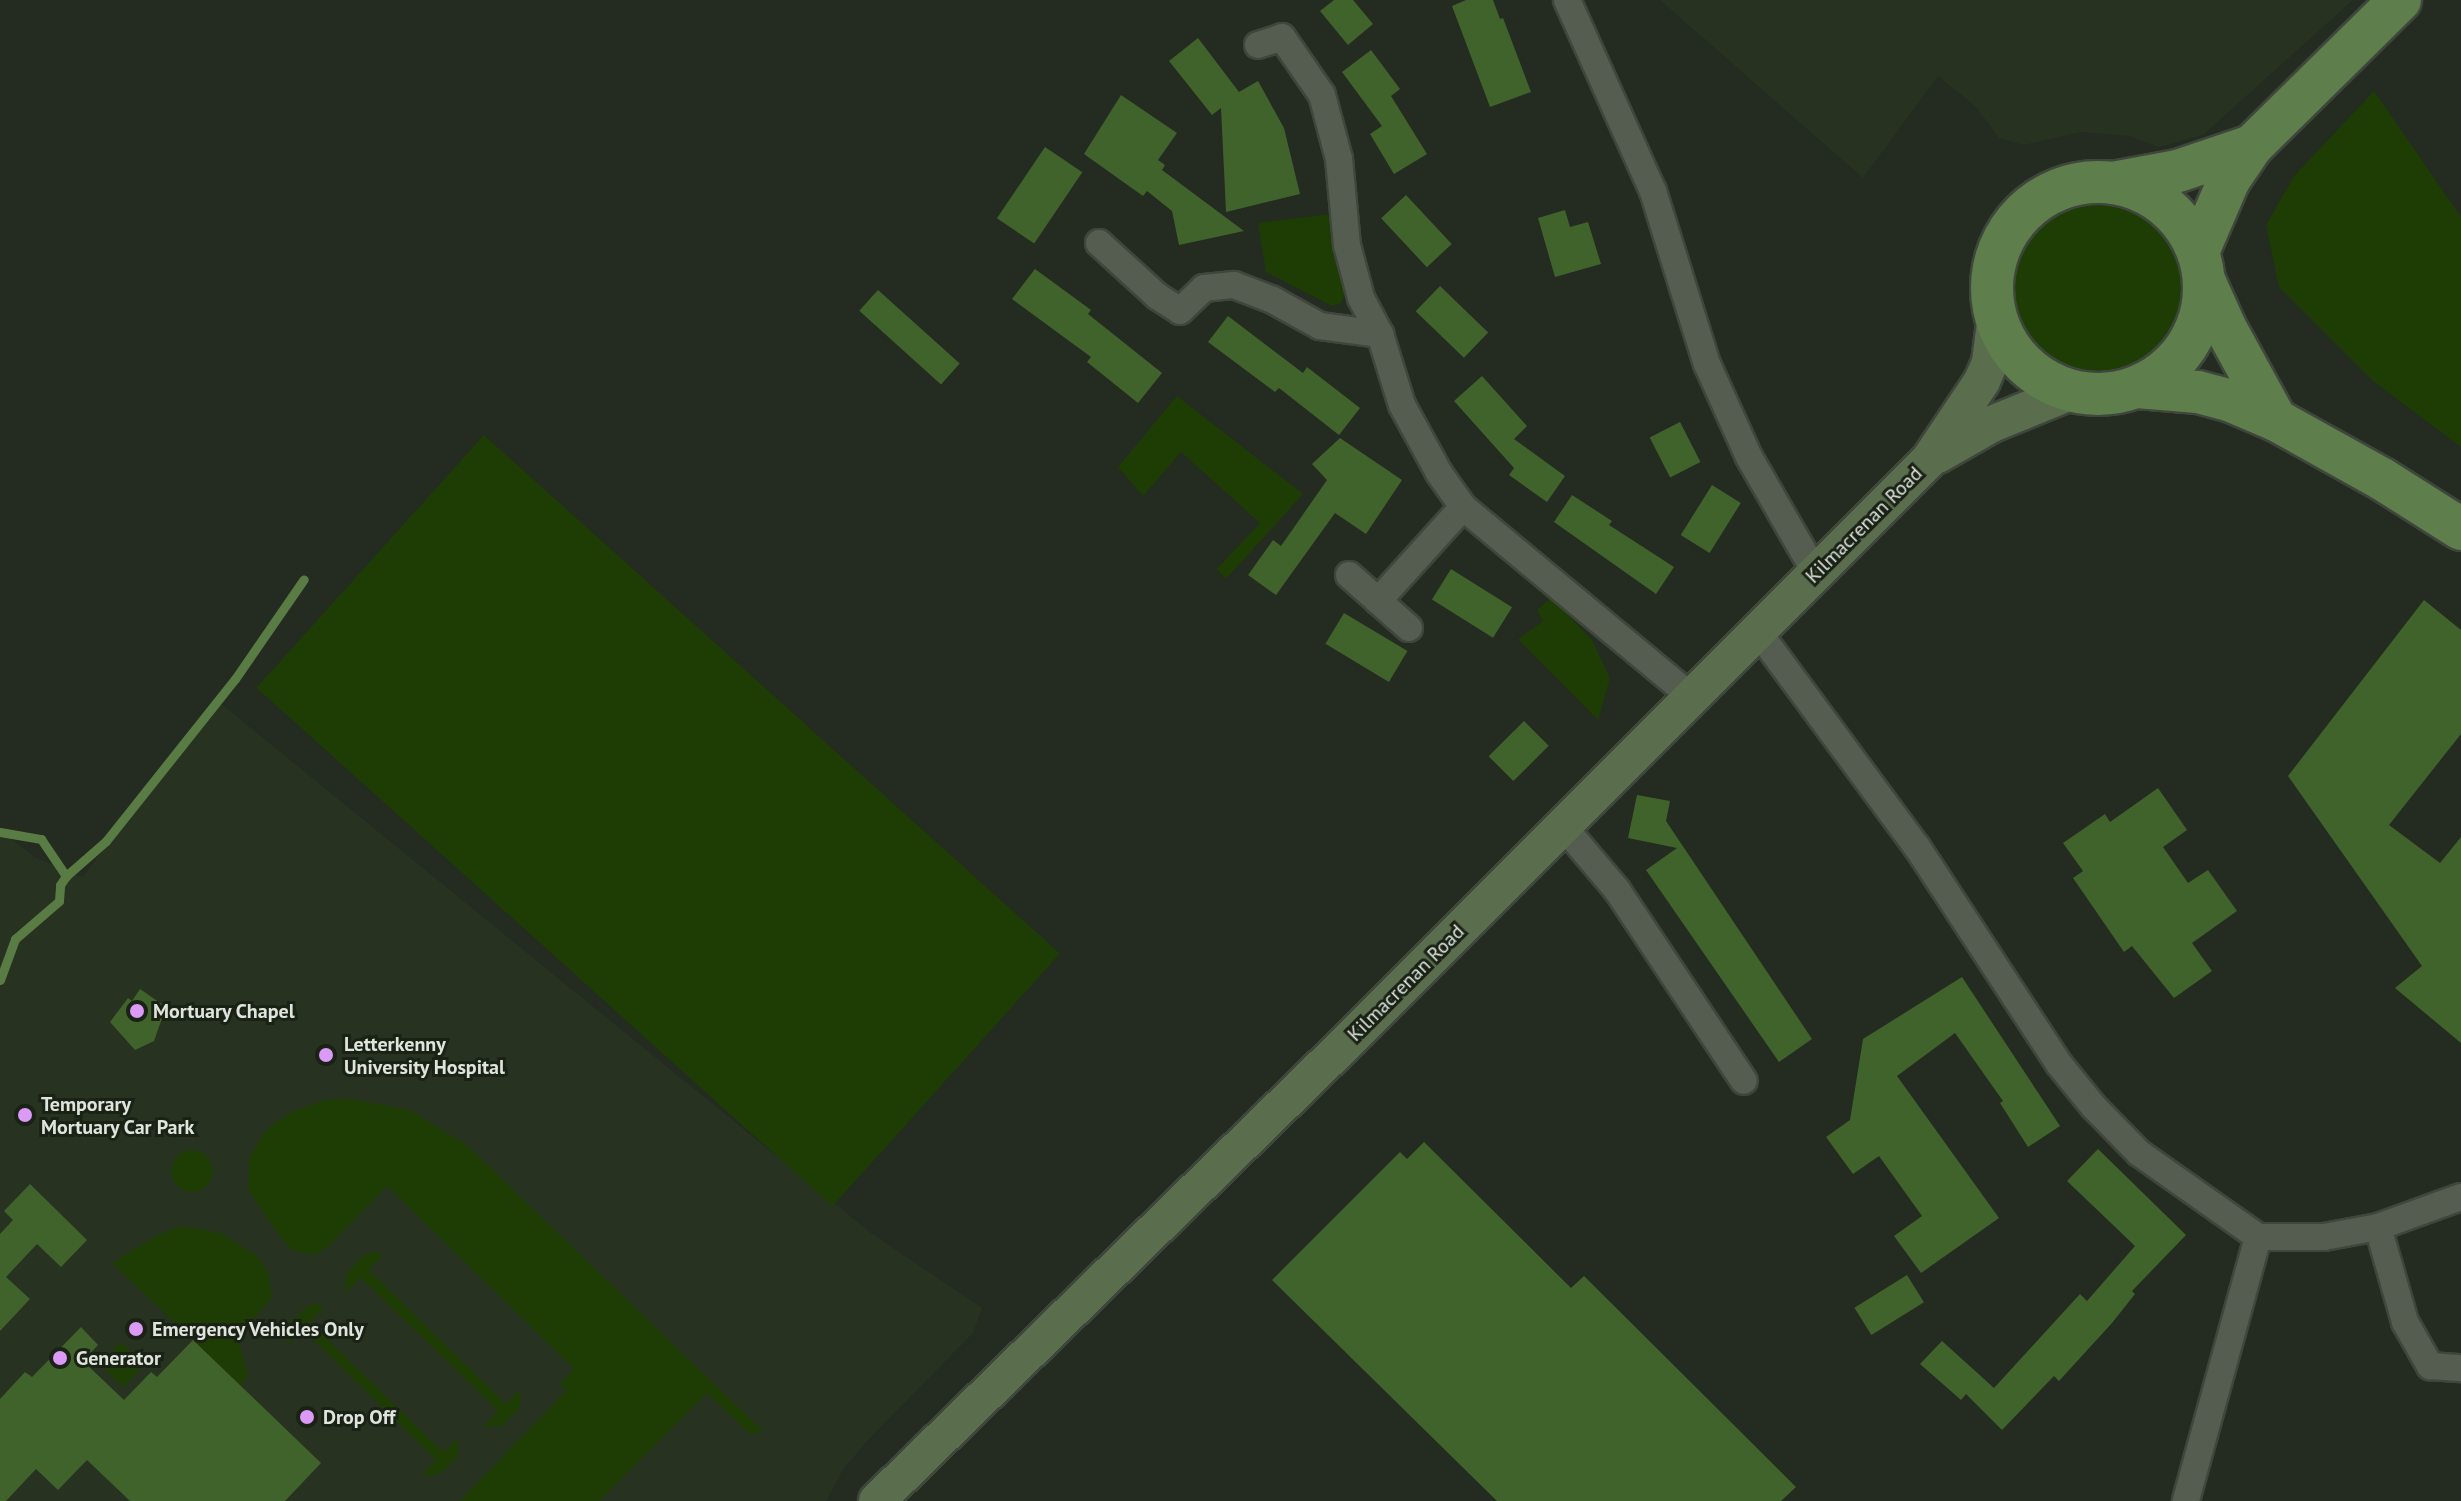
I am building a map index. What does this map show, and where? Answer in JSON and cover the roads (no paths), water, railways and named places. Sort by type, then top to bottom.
[{"type":"main road","points":[[2137,387],[2163,372],[2184,351],[2202,310],[2201,266],[2229,180],[2252,146],[2400,0]]},
{"type":"main road","points":[[2252,146],[2178,171],[2063,188],[2023,213],[2005,239],[1994,268],[1996,315],[2009,345],[2030,369],[2073,391],[2105,394],[2137,387],[2198,392],[2231,401],[2276,420],[2382,479],[2461,529]]},
{"type":"main road","points":[[2113,183],[2132,188],[2165,206],[2190,235],[2225,327],[2276,420]]},
{"type":"main road","name":"Kilmacrenan Road","points":[[877,1501],[1759,633],[1815,572],[1929,460],[1982,381],[1990,362],[1996,315]]},
{"type":"main road","name":"Kilmacrenan Road","points":[[1929,460],[1992,424],[2073,391]]},
{"type":"street","points":[[1567,0],[1653,191],[1707,364],[1749,457],[1815,572]]},
{"type":"street","points":[[1258,45],[1282,37],[1322,95],[1339,159],[1347,245],[1361,298],[1380,334],[1402,405],[1439,473],[1463,507],[1692,697]]},
{"type":"street","points":[[1099,243],[1157,296],[1180,311],[1204,288],[1234,285],[1271,299],[1320,326],[1380,334]]},
{"type":"street","points":[[1378,601],[1463,507]]},
{"type":"street","points":[[1349,575],[1409,628]]},
{"type":"street","points":[[1759,633],[1917,847],[2059,1064],[2139,1153],[2258,1237],[2324,1237],[2378,1227],[2461,1197]]},
{"type":"street","points":[[1563,826],[1617,890],[1744,1081]]},
{"type":"street","points":[[2378,1227],[2405,1322],[2430,1366],[2461,1368]]},
{"type":"street","points":[[2186,1501],[2258,1237]]},
{"type":"waterway","points":[[0,980],[15,939],[59,901],[60,885],[66,876],[106,841],[235,679],[304,579]]},
{"type":"waterway","points":[[0,832],[41,839],[66,876]]},
{"type":"place","name":"Mortuary Chapel","points":[[137,1011]]},
{"type":"place","name":"Letterkenny University Hospital","points":[[326,1055]]},
{"type":"place","name":"Temporary Mortuary Car Park","points":[[25,1115]]},
{"type":"place","name":"Emergency Vehicles Only","points":[[136,1329]]},
{"type":"place","name":"Generator","points":[[60,1358]]},
{"type":"place","name":"Drop Off","points":[[307,1417]]}]
